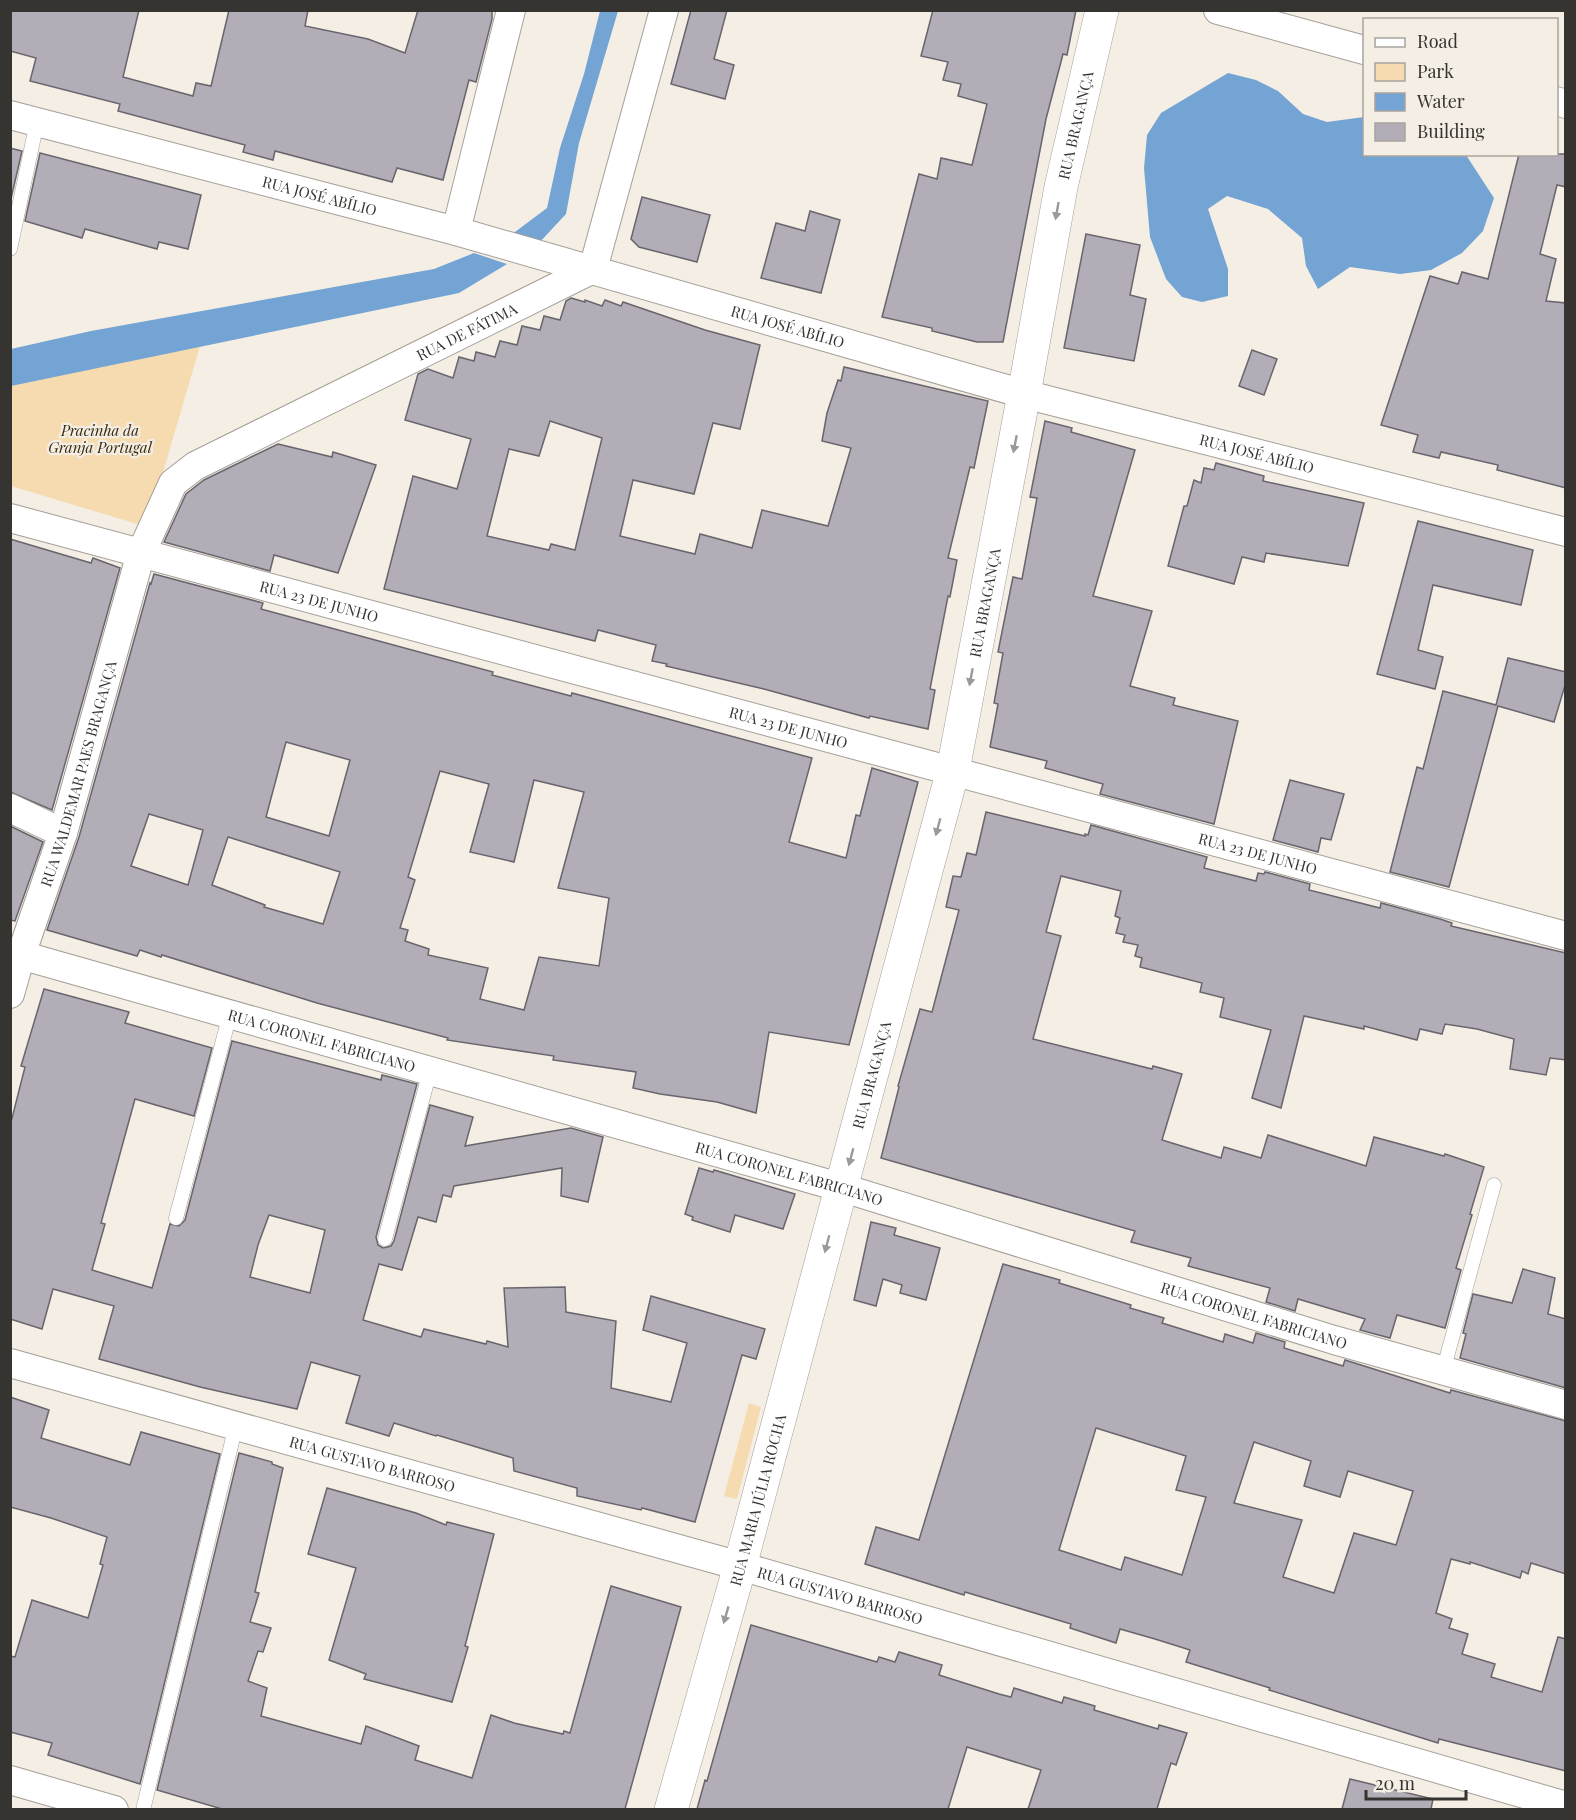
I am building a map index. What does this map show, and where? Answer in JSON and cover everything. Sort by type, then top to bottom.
[{"type":"street","points":[[456,231],[512,10]]},
{"type":"street","points":[[593,269],[664,10]]},
{"type":"street","name":"RUA BRAGANÇA","points":[[843,1188],[953,770],[1061,187],[1101,10]]},
{"type":"street","points":[[1218,10],[1363,49]]},
{"type":"street","name":"RUA JOSÉ ABÍLIO","points":[[24,118],[456,231],[1024,394],[1566,532]]},
{"type":"street","name":"RUA DE FÁTIMA","points":[[141,553],[173,483],[195,466],[593,269]]},
{"type":"street","name":"RUA 23 DE JUNHO","points":[[10,518],[1566,936]]},
{"type":"street","name":"RUA WALDEMAR PAES BRAGANÇA","points":[[10,994],[16,953],[63,833],[141,553]]},
{"type":"street","points":[[10,808],[63,833]]},
{"type":"street","name":"RUA CORONEL FABRICIANO","points":[[16,953],[843,1188],[1323,1337],[1566,1405]]},
{"type":"street","name":"RUA MARIA JÚLIA ROCHA","points":[[671,1809],[843,1188]]},
{"type":"street","name":"RUA GUSTAVO BARROSO","points":[[10,1363],[740,1566],[1566,1806]]},
{"type":"street","points":[[10,1780],[114,1809]]},
{"type":"lane","points":[[10,249],[24,118]]},
{"type":"lane","points":[[176,1218],[230,1014]]},
{"type":"lane","points":[[385,1239],[430,1071]]},
{"type":"lane","points":[[1443,1371],[1494,1185]]},
{"type":"lane","points":[[143,1809],[236,1425]]},
{"type":"green space","name":"Pracinha da Granja Portugal","points":[[200,346],[147,527],[11,486],[11,385]]},
{"type":"green space","points":[[749,1403],[761,1407],[737,1499],[724,1496]]},
{"type":"water","points":[[600,11],[618,11],[579,143],[566,214],[538,244],[511,235],[547,208],[560,148],[584,74]]},
{"type":"water","points":[[1228,73],[1256,80],[1278,91],[1303,114],[1327,122],[1363,117],[1363,156],[1467,156],[1494,198],[1483,231],[1462,253],[1431,270],[1400,274],[1350,267],[1318,289],[1306,266],[1302,238],[1268,209],[1227,196],[1208,209],[1228,269],[1228,296],[1202,302],[1182,297],[1166,279],[1150,237],[1144,168],[1147,135],[1161,113]]},
{"type":"water","points":[[474,253],[507,264],[459,293],[11,386],[11,349],[91,331],[434,269]]},
{"type":"building","points":[[10,10],[139,10],[123,77],[193,96],[196,83],[211,86],[229,10],[308,10],[305,26],[368,39],[405,53],[418,10],[492,10],[492,19],[476,82],[469,80],[443,180],[397,168],[392,182],[275,151],[273,160],[243,152],[245,145],[118,111],[120,104],[30,81],[36,58],[10,51]]},
{"type":"building","points":[[691,10],[727,10],[714,59],[734,65],[725,99],[671,84]]},
{"type":"building","points":[[933,10],[1076,10],[1067,55],[1063,54],[1046,119],[1003,342],[977,342],[932,331],[932,328],[882,317],[919,174],[937,179],[941,158],[972,165],[987,104],[958,96],[961,84],[943,80],[948,62],[921,56]]},
{"type":"building","points":[[10,148],[22,151],[10,203]]},
{"type":"building","points":[[40,153],[201,195],[188,249],[159,242],[157,249],[85,229],[82,238],[25,221]]},
{"type":"building","points":[[1566,154],[1566,187],[1557,185],[1540,254],[1556,259],[1546,301],[1566,303],[1566,488],[1497,470],[1498,465],[1441,452],[1439,458],[1413,452],[1418,435],[1381,425],[1430,276],[1458,284],[1462,272],[1488,279],[1519,156]]},
{"type":"building","points":[[642,197],[710,215],[697,262],[639,247],[631,239]]},
{"type":"building","points":[[810,211],[840,220],[821,293],[761,278],[776,223],[805,231]]},
{"type":"building","points":[[1086,234],[1140,245],[1130,295],[1146,299],[1134,361],[1064,348]]},
{"type":"building","points":[[571,298],[602,306],[605,300],[621,306],[623,302],[705,330],[760,345],[740,429],[713,423],[694,494],[633,480],[620,536],[695,554],[700,534],[752,548],[762,510],[828,526],[851,448],[822,441],[827,413],[838,380],[841,381],[844,367],[988,401],[974,468],[970,467],[948,558],[957,560],[930,689],[935,690],[928,729],[870,716],[869,718],[764,689],[666,666],[667,664],[652,661],[656,645],[598,630],[595,641],[384,589],[413,476],[457,489],[471,439],[405,420],[418,374],[428,369],[453,378],[459,357],[474,361],[476,352],[495,357],[500,341],[517,345],[522,326],[540,330],[544,316],[560,320],[566,301]],"holes":[[[550,421],[602,438],[575,550],[551,544],[549,550],[487,536],[509,449],[539,456]]]},
{"type":"building","points":[[1252,350],[1277,359],[1264,395],[1239,386]]},
{"type":"building","points":[[1045,421],[1072,428],[1071,432],[1135,450],[1093,596],[1152,611],[1130,686],[1175,698],[1173,705],[1238,721],[1214,824],[1100,794],[1103,784],[1045,768],[1047,761],[990,747],[998,704],[994,703],[1003,653],[998,652],[1013,577],[1022,579],[1037,498],[1030,497]]},
{"type":"building","points":[[278,444],[332,457],[333,452],[376,465],[338,573],[274,555],[270,571],[164,542],[186,494],[204,480]]},
{"type":"building","points":[[1216,463],[1264,476],[1263,481],[1364,503],[1348,566],[1266,553],[1264,562],[1242,557],[1234,584],[1168,566],[1184,506],[1187,506],[1194,480],[1201,483],[1204,468],[1214,470]]},
{"type":"building","points":[[1418,521],[1533,550],[1521,605],[1433,585],[1418,650],[1443,657],[1435,689],[1377,674]]},
{"type":"building","points":[[10,539],[91,563],[93,558],[120,568],[52,810],[10,792]]},
{"type":"building","points":[[154,574],[263,603],[261,609],[493,672],[492,675],[571,696],[572,693],[812,758],[789,842],[846,858],[856,815],[860,816],[872,768],[918,782],[849,1045],[769,1032],[756,1113],[717,1102],[633,1088],[636,1072],[553,1060],[554,1056],[447,1040],[448,1038],[317,1003],[162,955],[161,957],[140,950],[137,956],[47,930],[79,837]],"holes":[[[286,742],[350,760],[329,836],[266,817]],[[440,771],[489,784],[470,852],[514,862],[534,780],[584,792],[558,888],[609,898],[599,966],[539,957],[524,1010],[480,999],[488,968],[428,955],[429,949],[405,941],[408,930],[400,928],[415,880],[408,877]],[[149,814],[203,830],[188,885],[131,866]],[[228,837],[340,872],[323,924],[264,907],[265,905],[212,885]]]},
{"type":"building","points":[[1508,658],[1566,672],[1566,682],[1554,722],[1498,706],[1449,887],[1390,872],[1417,767],[1423,769],[1443,691],[1496,705]]},
{"type":"building","points":[[1290,780],[1344,794],[1331,840],[1321,838],[1318,852],[1273,840]]},
{"type":"building","points":[[986,812],[1085,836],[1085,834],[1088,835],[1091,825],[1207,857],[1204,868],[1256,881],[1258,873],[1264,874],[1265,872],[1310,884],[1309,890],[1380,908],[1381,903],[1440,919],[1452,923],[1451,926],[1566,953],[1566,1060],[1550,1058],[1546,1075],[1510,1069],[1514,1039],[1477,1029],[1445,1024],[1442,1034],[1420,1029],[1417,1040],[1364,1026],[1364,1029],[1304,1016],[1281,1108],[1252,1098],[1271,1030],[1220,1017],[1224,998],[1200,992],[1202,983],[1140,967],[1142,958],[1135,956],[1138,945],[1123,942],[1125,935],[1116,933],[1120,918],[1115,916],[1121,891],[1061,876],[1046,932],[1061,936],[1033,1039],[1152,1069],[1153,1066],[1182,1074],[1162,1140],[1221,1158],[1224,1147],[1261,1158],[1268,1135],[1366,1166],[1374,1137],[1444,1156],[1445,1154],[1484,1167],[1456,1268],[1461,1270],[1445,1328],[1397,1315],[1390,1338],[1360,1330],[1365,1319],[1298,1299],[1295,1311],[1266,1302],[1270,1288],[1188,1266],[1191,1258],[1131,1242],[1135,1231],[881,1158],[920,1009],[932,1012],[959,910],[946,907],[953,876],[961,877],[967,853],[976,855]]},
{"type":"building","points":[[10,826],[43,842],[15,921],[10,920]]},
{"type":"building","points":[[44,989],[129,1012],[125,1023],[212,1048],[194,1116],[135,1099],[101,1223],[105,1224],[92,1270],[152,1288],[170,1224],[179,1226],[185,1220],[232,1041],[381,1080],[382,1075],[417,1084],[376,1237],[378,1245],[383,1248],[391,1246],[394,1241],[430,1105],[473,1117],[465,1146],[571,1128],[603,1137],[588,1202],[561,1196],[562,1168],[454,1186],[451,1197],[443,1195],[436,1222],[418,1217],[402,1270],[379,1264],[363,1320],[421,1337],[424,1329],[508,1347],[504,1288],[565,1287],[566,1312],[616,1321],[611,1388],[671,1402],[687,1343],[643,1330],[651,1296],[765,1329],[756,1359],[742,1355],[695,1522],[642,1508],[641,1510],[577,1496],[577,1488],[514,1471],[513,1458],[437,1435],[394,1423],[389,1436],[346,1423],[360,1376],[311,1362],[297,1409],[200,1387],[99,1359],[114,1306],[53,1289],[42,1329],[10,1319],[10,1126],[25,1067],[21,1066]],"holes":[[[269,1215],[325,1230],[310,1293],[250,1277]]]},
{"type":"building","points":[[699,1168],[713,1172],[714,1170],[795,1194],[783,1229],[735,1215],[730,1232],[692,1220],[693,1217],[685,1214]]},
{"type":"building","points":[[871,1222],[896,1228],[894,1235],[940,1248],[926,1300],[900,1293],[902,1285],[883,1279],[876,1306],[854,1300]]},
{"type":"building","points":[[1003,1264],[1060,1280],[1059,1283],[1131,1305],[1130,1308],[1164,1318],[1162,1323],[1223,1342],[1225,1334],[1253,1343],[1256,1333],[1285,1342],[1284,1348],[1343,1366],[1345,1360],[1450,1393],[1451,1390],[1566,1421],[1566,1574],[1531,1563],[1528,1574],[1522,1571],[1520,1578],[1470,1562],[1470,1564],[1451,1559],[1436,1613],[1452,1619],[1449,1628],[1468,1634],[1462,1654],[1495,1664],[1491,1677],[1542,1692],[1558,1637],[1566,1639],[1566,1771],[1439,1739],[1438,1743],[1269,1690],[1270,1688],[1186,1662],[1190,1650],[1155,1639],[1120,1629],[1116,1643],[1070,1628],[1071,1624],[965,1592],[964,1595],[865,1564],[876,1527],[919,1540]],"holes":[[[1096,1428],[1186,1456],[1176,1490],[1206,1497],[1182,1575],[1125,1557],[1121,1570],[1059,1550]],[[1254,1442],[1311,1461],[1304,1486],[1340,1497],[1348,1471],[1413,1491],[1396,1545],[1354,1533],[1334,1593],[1283,1577],[1302,1520],[1234,1503]]]},
{"type":"building","points":[[1523,1269],[1555,1278],[1548,1314],[1566,1319],[1566,1388],[1460,1358],[1466,1334],[1463,1333],[1473,1294],[1512,1303]]},
{"type":"building","points":[[10,1397],[49,1410],[41,1438],[130,1465],[141,1432],[220,1454],[140,1784],[48,1755],[52,1743],[10,1732],[10,1656],[15,1657],[32,1600],[88,1618],[103,1565],[100,1564],[107,1537],[10,1507]]},
{"type":"building","points":[[239,1453],[272,1462],[283,1468],[255,1592],[259,1593],[250,1622],[271,1628],[263,1652],[258,1651],[248,1681],[267,1688],[261,1716],[361,1744],[366,1726],[419,1746],[415,1760],[472,1778],[491,1715],[514,1723],[563,1734],[564,1731],[570,1733],[611,1586],[681,1607],[625,1809],[222,1809],[157,1790]]},
{"type":"building","points":[[327,1488],[416,1513],[446,1525],[447,1522],[494,1534],[465,1646],[468,1647],[452,1702],[364,1679],[366,1674],[329,1660],[356,1568],[308,1554]]},
{"type":"building","points":[[751,1625],[877,1662],[879,1657],[895,1662],[899,1652],[942,1665],[939,1675],[999,1694],[1011,1697],[1014,1688],[1062,1703],[1064,1697],[1095,1706],[1094,1710],[1158,1729],[1159,1725],[1187,1733],[1176,1765],[1171,1763],[1157,1809],[1028,1809],[1041,1770],[967,1747],[948,1809],[697,1809]]},
{"type":"building","points":[[1350,1779],[1433,1799],[1431,1809],[1342,1809]]}]
